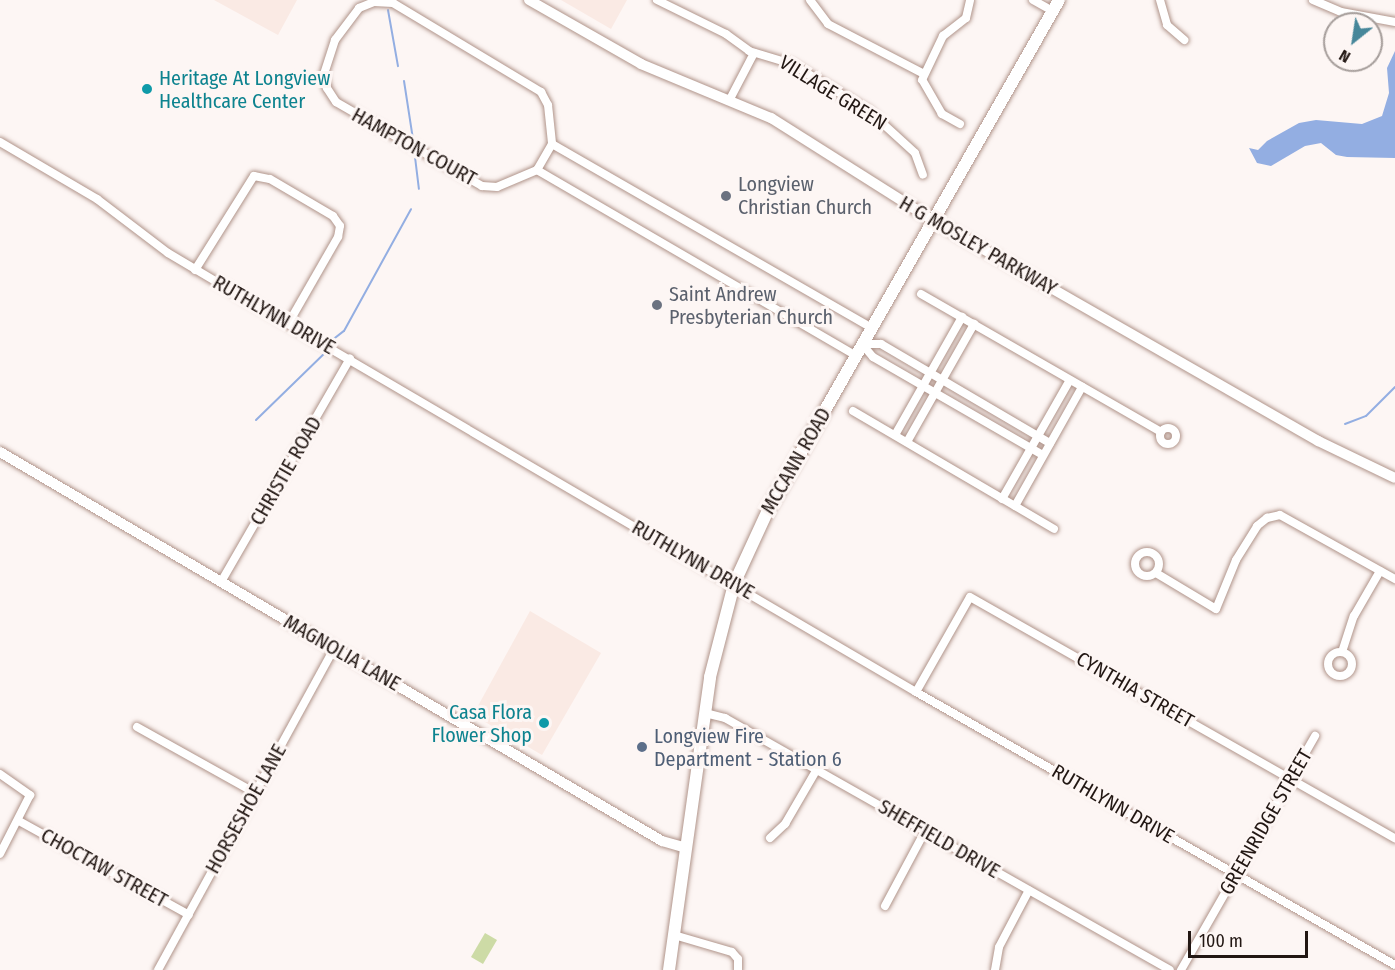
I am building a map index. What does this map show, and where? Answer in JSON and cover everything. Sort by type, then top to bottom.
[{"type":"main road","name":"H G MOSLEY PARKWAY","points":[[529,0],[641,64],[730,99],[778,122],[933,220],[1318,441],[1395,478]]},
{"type":"main road","name":"MCCANN ROAD","points":[[669,970],[715,650],[734,584],[762,520],[1056,6]]},
{"type":"main road","name":"MAGNOLIA LANE","points":[[0,452],[662,841],[686,848]]},
{"type":"street","name":"VILLAGE GREEN","points":[[657,0],[726,33],[754,53],[792,64],[819,84],[869,111],[915,153],[923,175]]},
{"type":"street","points":[[810,0],[828,24],[924,74]]},
{"type":"street","points":[[960,124],[942,114],[924,89],[924,74],[943,36],[966,18],[970,0]]},
{"type":"street","points":[[1033,0],[1056,6]]},
{"type":"street","points":[[1160,0],[1167,25],[1184,40]]},
{"type":"street","points":[[1313,0],[1341,12],[1395,22]]},
{"type":"street","name":"HAMPTON COURT","points":[[537,170],[500,186],[482,186],[349,111],[331,95],[325,81],[326,59],[335,40],[359,8],[374,2],[393,3],[538,89],[548,105],[552,144]]},
{"type":"street","name":"VILLAGE GREEN","points":[[730,99],[754,53]]},
{"type":"street","name":"RUTHLYNN DRIVE","points":[[0,142],[102,202],[195,270],[916,692],[1395,965]]},
{"type":"street","points":[[856,356],[537,170],[552,144],[872,328]]},
{"type":"street","points":[[195,270],[251,177],[264,176],[337,219],[340,234],[288,324]]},
{"type":"street","points":[[921,294],[1161,432]]},
{"type":"street","points":[[895,435],[962,317]]},
{"type":"street","points":[[907,442],[974,324]]},
{"type":"street","points":[[862,344],[881,344],[1050,443]]},
{"type":"street","points":[[862,344],[873,357],[897,372],[1043,455]]},
{"type":"street","name":"CHRISTIE ROAD","points":[[221,582],[350,359]]},
{"type":"street","points":[[897,372],[904,359]]},
{"type":"street","points":[[1002,499],[1070,380]]},
{"type":"street","points":[[1015,506],[1083,387]]},
{"type":"street","points":[[853,411],[1054,529]]},
{"type":"street","points":[[1156,573],[1216,609],[1239,554],[1260,523],[1275,515],[1289,518],[1395,579]]},
{"type":"street","points":[[1342,652],[1354,616],[1380,571]]},
{"type":"street","name":"CYNTHIA STREET","points":[[916,692],[970,597],[1395,837]]},
{"type":"street","name":"HORSESHOE LANE","points":[[158,970],[334,648]]},
{"type":"street","name":"SHEFFIELD DRIVE","points":[[705,713],[725,718],[1170,970]]},
{"type":"street","points":[[137,727],[255,793]]},
{"type":"street","name":"GREENRIDGE STREET","points":[[1181,970],[1315,736]]},
{"type":"street","points":[[770,838],[785,824],[817,770]]},
{"type":"street","points":[[0,774],[30,795],[19,821],[0,854]]},
{"type":"street","name":"CHOCTAW STREET","points":[[19,821],[189,915]]},
{"type":"street","points":[[885,906],[925,831]]},
{"type":"street","points":[[995,970],[999,947],[1029,890]]},
{"type":"street","points":[[674,935],[732,952],[738,959],[738,970]]},
{"type":"shaded area","points":[[214,0],[297,0],[278,35]]},
{"type":"shaded area","points":[[561,0],[627,0],[611,29]]},
{"type":"shaded area","points":[[530,611],[601,653],[542,755],[473,715]]},
{"type":"green space","points":[[485,933],[497,940],[483,964],[471,957]]},
{"type":"water","points":[[1395,51],[1395,158],[1336,155],[1321,143],[1305,146],[1271,166],[1257,163],[1249,148],[1258,150],[1267,141],[1299,123],[1316,120],[1362,124],[1382,116],[1389,93],[1387,68]]},
{"type":"waterway","points":[[388,10],[398,66]]},
{"type":"waterway","points":[[404,81],[413,139]]},
{"type":"waterway","points":[[415,157],[419,189]]},
{"type":"waterway","points":[[331,341],[344,331],[411,209]]},
{"type":"waterway","points":[[256,420],[325,353]]},
{"type":"waterway","points":[[1345,424],[1366,416],[1395,387]]},
{"type":"place","name":"Heritage At Longview Healthcare Center","points":[[147,89]]},
{"type":"place","name":"Longview Christian Church","points":[[726,196]]},
{"type":"place","name":"Saint Andrew Presbyterian Church","points":[[657,305]]},
{"type":"place","name":"Casa Flora Flower Shop","points":[[544,723]]},
{"type":"place","name":"Longview Fire Department - Station 6","points":[[642,747]]}]
